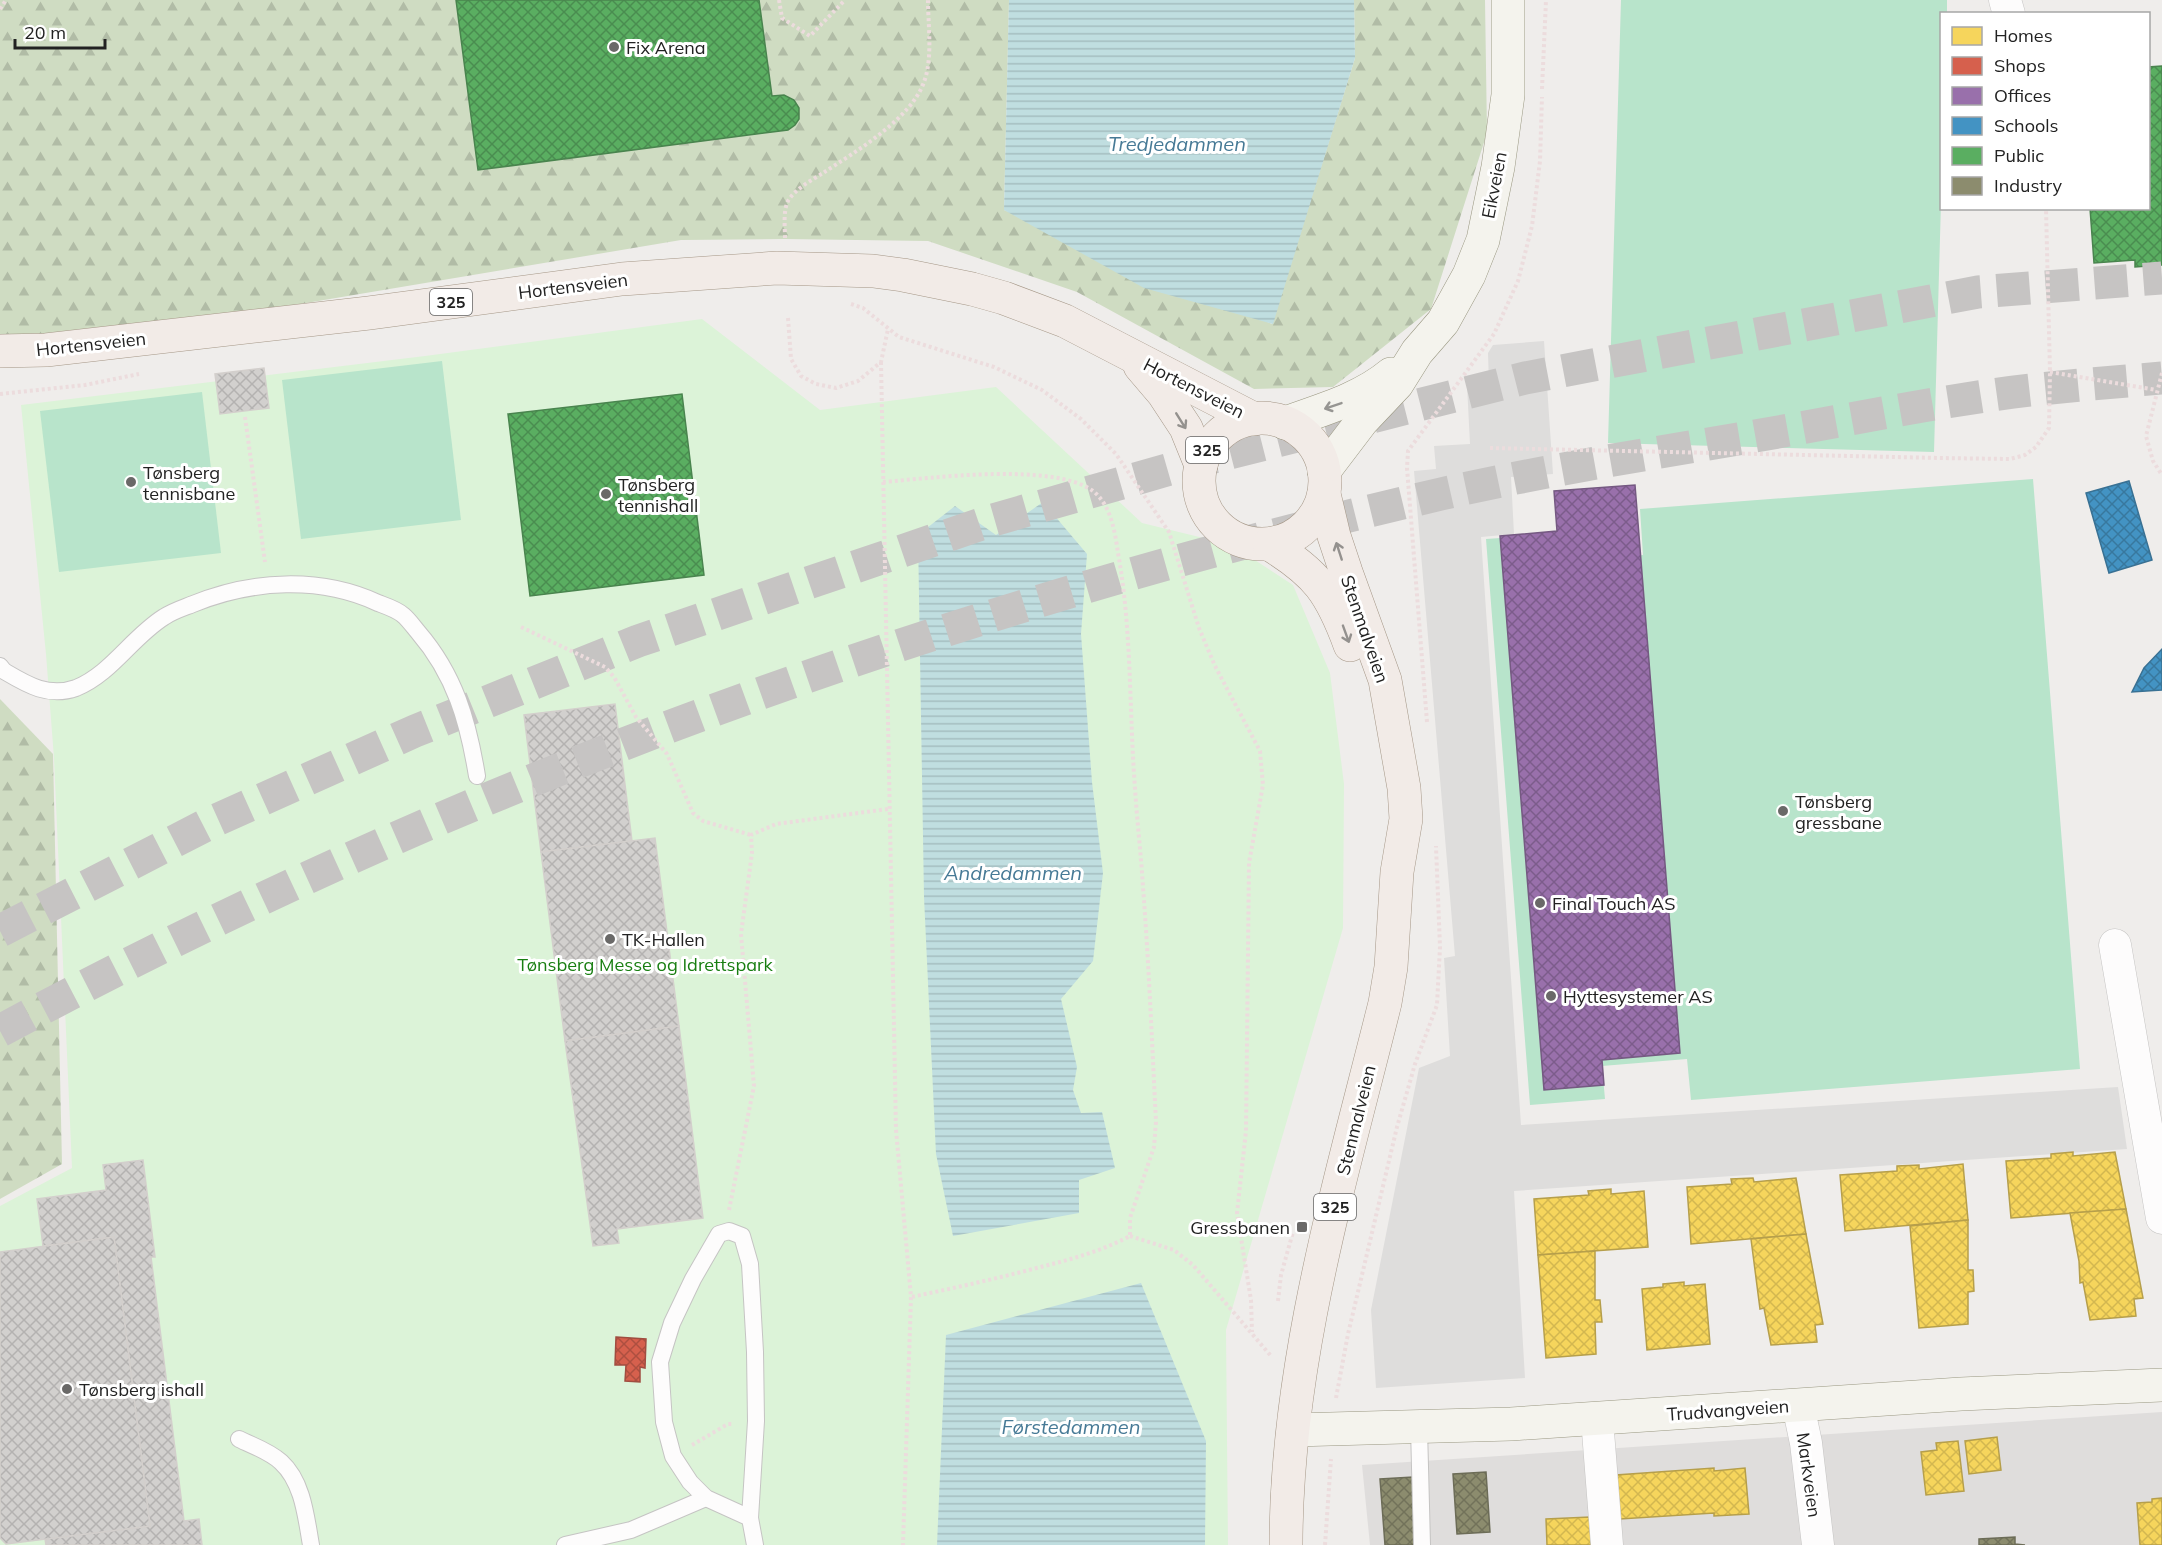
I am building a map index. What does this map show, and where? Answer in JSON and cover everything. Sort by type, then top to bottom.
[{"type":"main road","name":"Eikveien","points":[[1324,482],[1362,421],[1397,384],[1417,352],[1443,322],[1469,275],[1483,240],[1498,167],[1508,95],[1508,0]]},
{"type":"main road","name":"Hortensveien","points":[[0,351],[46,350],[369,312],[622,279],[806,268],[903,275],[1004,298],[1065,321],[1133,358],[1270,421]]},
{"type":"main road","name":"Eikveien","points":[[1270,421],[1343,402],[1383,380],[1417,352]]},
{"type":"main road","name":"Hortensveien","points":[[1133,358],[1162,393],[1186,428],[1201,465]]},
{"type":"main road","name":"325","points":[[1201,465],[1209,448],[1221,434],[1236,424],[1270,421]]},
{"type":"main road","name":"Stenmalveien","points":[[1270,421],[1297,428],[1311,442],[1321,458],[1324,482],[1343,563],[1385,680],[1399,753],[1406,819],[1397,873],[1391,967],[1385,1003],[1316,1288],[1303,1362],[1294,1430],[1286,1545]]},
{"type":"main road","name":"Stenmalveien","points":[[1201,465],[1199,485],[1203,505],[1214,522],[1229,536],[1249,543],[1269,544],[1288,539],[1305,528],[1317,513],[1324,482]]},
{"type":"main road","name":"Stenmalveien","points":[[1269,544],[1293,558],[1314,576],[1330,597],[1342,623],[1356,662],[1375,733],[1397,873]]},
{"type":"main road","name":"Trudvangveien","points":[[1294,1430],[1419,1428],[1597,1419],[1961,1394],[2162,1385]]},
{"type":"street","points":[[2115,945],[2162,1218]]},
{"type":"street","name":"Markveien","points":[[1798,1405],[1806,1443],[1818,1545]]},
{"type":"street","points":[[1597,1419],[1606,1545]]},
{"type":"lane","points":[[0,666],[4,671],[38,690],[59,691],[75,688],[112,664],[164,616],[210,597],[268,584],[307,584],[356,592],[402,614],[435,651],[457,694],[470,734],[477,777]]},
{"type":"lane","points":[[750,1518],[706,1498],[690,1482],[673,1456],[664,1422],[660,1362],[672,1323],[693,1279],[719,1234],[725,1232],[733,1232],[742,1236],[750,1264],[756,1421],[750,1518],[755,1545]]},
{"type":"lane","points":[[1419,1428],[1422,1545]]},
{"type":"lane","points":[[239,1439],[263,1450],[281,1462],[296,1483],[304,1507],[311,1545]]},
{"type":"lane","points":[[565,1545],[631,1530],[706,1498]]},
{"type":"path","points":[[0,9],[6,0]]},
{"type":"path","points":[[779,0],[782,18],[810,36],[845,0]]},
{"type":"path","points":[[785,238],[788,201],[804,185],[850,156],[899,118],[912,104],[924,81],[928,57],[928,0]]},
{"type":"path","points":[[1428,732],[1407,468],[1408,451],[1494,334],[1518,281],[1532,226],[1540,161],[1546,0]]},
{"type":"path","points":[[1490,448],[2010,459],[2025,455],[2036,447],[2049,428],[2046,210]]},
{"type":"path","points":[[844,302],[864,308],[899,337],[994,367],[1042,390],[1081,419],[1116,454],[1169,532],[1207,647],[1260,751],[1263,784],[1249,863],[1246,1131],[1237,1213],[1251,1300],[1252,1332]]},
{"type":"path","points":[[788,318],[791,358],[801,376],[816,384],[836,388],[858,381],[881,362]]},
{"type":"path","points":[[888,329],[881,362],[888,809],[896,1130],[911,1297],[903,1545]]},
{"type":"path","points":[[2050,372],[2156,390]]},
{"type":"path","points":[[2162,373],[2146,436],[2153,461],[2162,475]]},
{"type":"path","points":[[245,417],[268,584]]},
{"type":"path","points":[[883,482],[978,475],[1047,476],[1070,481],[1094,492],[1109,511],[1125,593],[1156,1122],[1154,1147],[1130,1218],[1130,1236]]},
{"type":"path","points":[[521,627],[605,668],[614,678],[636,717],[667,754],[693,813],[703,821],[751,835],[776,824],[888,809]]},
{"type":"path","points":[[725,1232],[754,1086],[741,934],[752,853],[751,835]]},
{"type":"path","points":[[1342,1367],[1397,1127],[1415,1064],[1437,1005],[1440,947],[1435,835]]},
{"type":"path","points":[[911,1297],[980,1283],[1077,1258],[1106,1249],[1130,1236],[1174,1250],[1193,1265],[1272,1358]]},
{"type":"path","points":[[673,1456],[728,1424],[756,1421]]},
{"type":"shaded area","points":[[1544,341],[1553,474],[1511,477],[1514,534],[1481,537],[1521,1125],[2118,1087],[2127,1149],[1514,1191],[1525,1378],[1376,1388],[1371,1310],[1419,1068],[1450,1056],[1444,958],[1455,956],[1414,471],[1436,469],[1434,446],[1470,444],[1467,385],[1489,384],[1488,353],[1493,345]]},
{"type":"shaded area","points":[[2162,1412],[2162,1545],[1370,1545],[1362,1465]]},
{"type":"green space","points":[[0,0],[1009,0],[1004,210],[1272,324],[1355,58],[1354,0],[1485,0],[1487,133],[1431,309],[1333,387],[1254,389],[1077,292],[928,241],[681,240],[205,320],[0,342]]},
{"type":"green space","points":[[1621,0],[1947,0],[1947,12],[1940,12],[1941,210],[1934,452],[1608,443]]},
{"type":"green space","name":"Tønsberg Messe og Idrettspark","points":[[702,319],[820,410],[996,387],[1142,523],[1232,545],[1293,585],[1330,673],[1344,784],[1343,928],[1226,1330],[1228,1545],[0,1545],[0,1206],[72,1168],[54,758],[21,405],[425,356]]},
{"type":"green space","points":[[442,361],[461,520],[301,539],[282,380]]},
{"type":"green space","name":"Tønsberg tennisbane","points":[[202,392],[221,553],[59,572],[40,411]]},
{"type":"green space","name":"Tønsberg gressbane","points":[[2033,479],[2080,1069],[1691,1100],[1687,1059],[1602,1066],[1605,1099],[1530,1105],[1486,539],[1542,535],[1544,562],[1643,555],[1640,509]]},
{"type":"green space","points":[[0,699],[53,754],[62,1164],[0,1199]]},
{"type":"water","name":"Tredjedammen","points":[[1009,0],[1354,0],[1355,58],[1273,324],[1144,288],[1004,210]]},
{"type":"water","name":"Andredammen","points":[[1043,502],[1087,554],[1081,634],[1092,782],[1103,873],[1093,961],[1061,999],[1077,1067],[1073,1090],[1081,1113],[1102,1112],[1115,1168],[1079,1180],[1079,1213],[953,1236],[936,1154],[924,897],[918,535],[955,506],[996,535]]},
{"type":"water","name":"Førstedammen","points":[[1141,1283],[1206,1441],[1205,1545],[937,1545],[946,1335]]},
{"type":"building: Homes","points":[[2073,1152],[2073,1156],[2115,1152],[2126,1209],[2011,1218],[2006,1161],[2051,1158],[2051,1154]]},
{"type":"building: Homes","points":[[1963,1164],[1968,1220],[1845,1231],[1840,1175],[1897,1171],[1897,1166],[1919,1165],[1919,1169]]},
{"type":"building: Homes","points":[[1753,1178],[1754,1182],[1796,1178],[1806,1234],[1691,1244],[1687,1187],[1732,1184],[1731,1179]]},
{"type":"building: Homes","points":[[1611,1189],[1611,1194],[1644,1191],[1648,1247],[1538,1255],[1534,1199],[1589,1195],[1588,1191]]},
{"type":"building: Homes","points":[[2126,1209],[2143,1298],[2134,1299],[2136,1316],[2090,1320],[2083,1282],[2080,1283],[2079,1261],[2070,1213]]},
{"type":"building: Homes","points":[[1968,1220],[1968,1270],[1973,1270],[1974,1291],[1968,1292],[1968,1324],[1919,1328],[1910,1226]]},
{"type":"building: Homes","points":[[1806,1234],[1823,1324],[1815,1325],[1817,1342],[1771,1345],[1764,1308],[1760,1309],[1751,1239]]},
{"type":"building: Homes","points":[[1595,1251],[1595,1300],[1600,1300],[1602,1322],[1595,1322],[1596,1354],[1546,1358],[1538,1255]]},
{"type":"building: Homes","points":[[1684,1282],[1684,1286],[1705,1284],[1710,1344],[1647,1350],[1642,1289]]},
{"type":"building: Homes","points":[[1997,1437],[2001,1470],[1969,1474],[1965,1441]]},
{"type":"building: Homes","points":[[1958,1441],[1964,1491],[1926,1495],[1921,1452],[1937,1450],[1936,1443]]},
{"type":"building: Homes","points":[[1714,1468],[1714,1471],[1745,1468],[1749,1514],[1714,1516],[1714,1513],[1620,1519],[1616,1475]]},
{"type":"building: Homes","points":[[2162,1498],[2162,1545],[2140,1545],[2137,1503],[2152,1502],[2152,1499]]},
{"type":"building: Homes","points":[[1590,1517],[1591,1545],[1547,1545],[1546,1519]]},
{"type":"building: Shops","points":[[616,1337],[646,1339],[645,1368],[640,1367],[640,1382],[625,1381],[626,1365],[615,1365]]},
{"type":"building: Offices","points":[[1635,485],[1680,1053],[1602,1060],[1604,1085],[1544,1090],[1500,536],[1557,531],[1554,491]]},
{"type":"building: Schools","points":[[2129,481],[2152,560],[2109,573],[2086,493]]},
{"type":"building: Schools","points":[[2162,649],[2162,690],[2132,692],[2144,668]]},
{"type":"building: Public","name":"Fix Arena","points":[[456,0],[759,0],[772,96],[784,95],[794,100],[799,108],[799,119],[788,130],[478,170]]},
{"type":"building: Public","points":[[2162,66],[2162,265],[2135,267],[2135,260],[2094,263],[2090,210],[2150,210],[2150,67]]},
{"type":"building: Public","name":"Tønsberg tennishall","points":[[682,394],[704,575],[530,596],[508,414]]},
{"type":"building: Industry","points":[[1486,1472],[1490,1532],[1457,1534],[1453,1474]]},
{"type":"building: Industry","points":[[1413,1477],[1418,1545],[1385,1545],[1380,1479]]},
{"type":"building: Industry","points":[[2015,1537],[2015,1544],[2025,1545],[1979,1545],[1979,1539]]},
{"type":"building: Other","points":[[264,368],[269,408],[220,414],[215,374]]},
{"type":"building: Other","points":[[615,704],[632,841],[541,852],[524,715]]},
{"type":"building: Other","points":[[655,838],[679,1026],[565,1041],[541,852]]},
{"type":"building: Other","points":[[679,1026],[703,1218],[617,1229],[619,1243],[593,1246],[565,1041]]},
{"type":"building: Other","points":[[143,1160],[155,1257],[151,1257],[184,1521],[199,1519],[202,1545],[46,1545],[45,1539],[150,1526],[114,1237],[43,1246],[37,1199],[106,1190],[103,1165]]},
{"type":"building: Other","name":"Tønsberg ishall","points":[[114,1237],[150,1526],[6,1544],[0,1538],[0,1252]]},
{"type":"tunnel","points":[[0,931],[212,822],[415,731],[638,641],[993,520],[1198,461],[1525,378],[1978,292],[2162,278]]},
{"type":"tunnel","points":[[0,1031],[171,943],[345,860],[522,784],[702,714],[884,651],[1068,593],[1254,540],[1516,478],[1961,400],[2034,390],[2162,378]]},
{"type":"place","name":"Fix Arena","points":[[614,47]]},
{"type":"place","name":"Tønsberg tennisbane","points":[[131,482]]},
{"type":"place","name":"Tønsberg tennishall","points":[[606,494]]},
{"type":"place","name":"Tønsberg gressbane","points":[[1783,811]]},
{"type":"place","name":"Final Touch AS","points":[[1540,903]]},
{"type":"place","name":"TK-Hallen","points":[[610,939]]},
{"type":"place","name":"Hyttesystemer AS","points":[[1551,996]]},
{"type":"place","name":"Gressbanen","points":[[1302,1227]]},
{"type":"place","name":"Tønsberg ishall","points":[[67,1389]]}]
